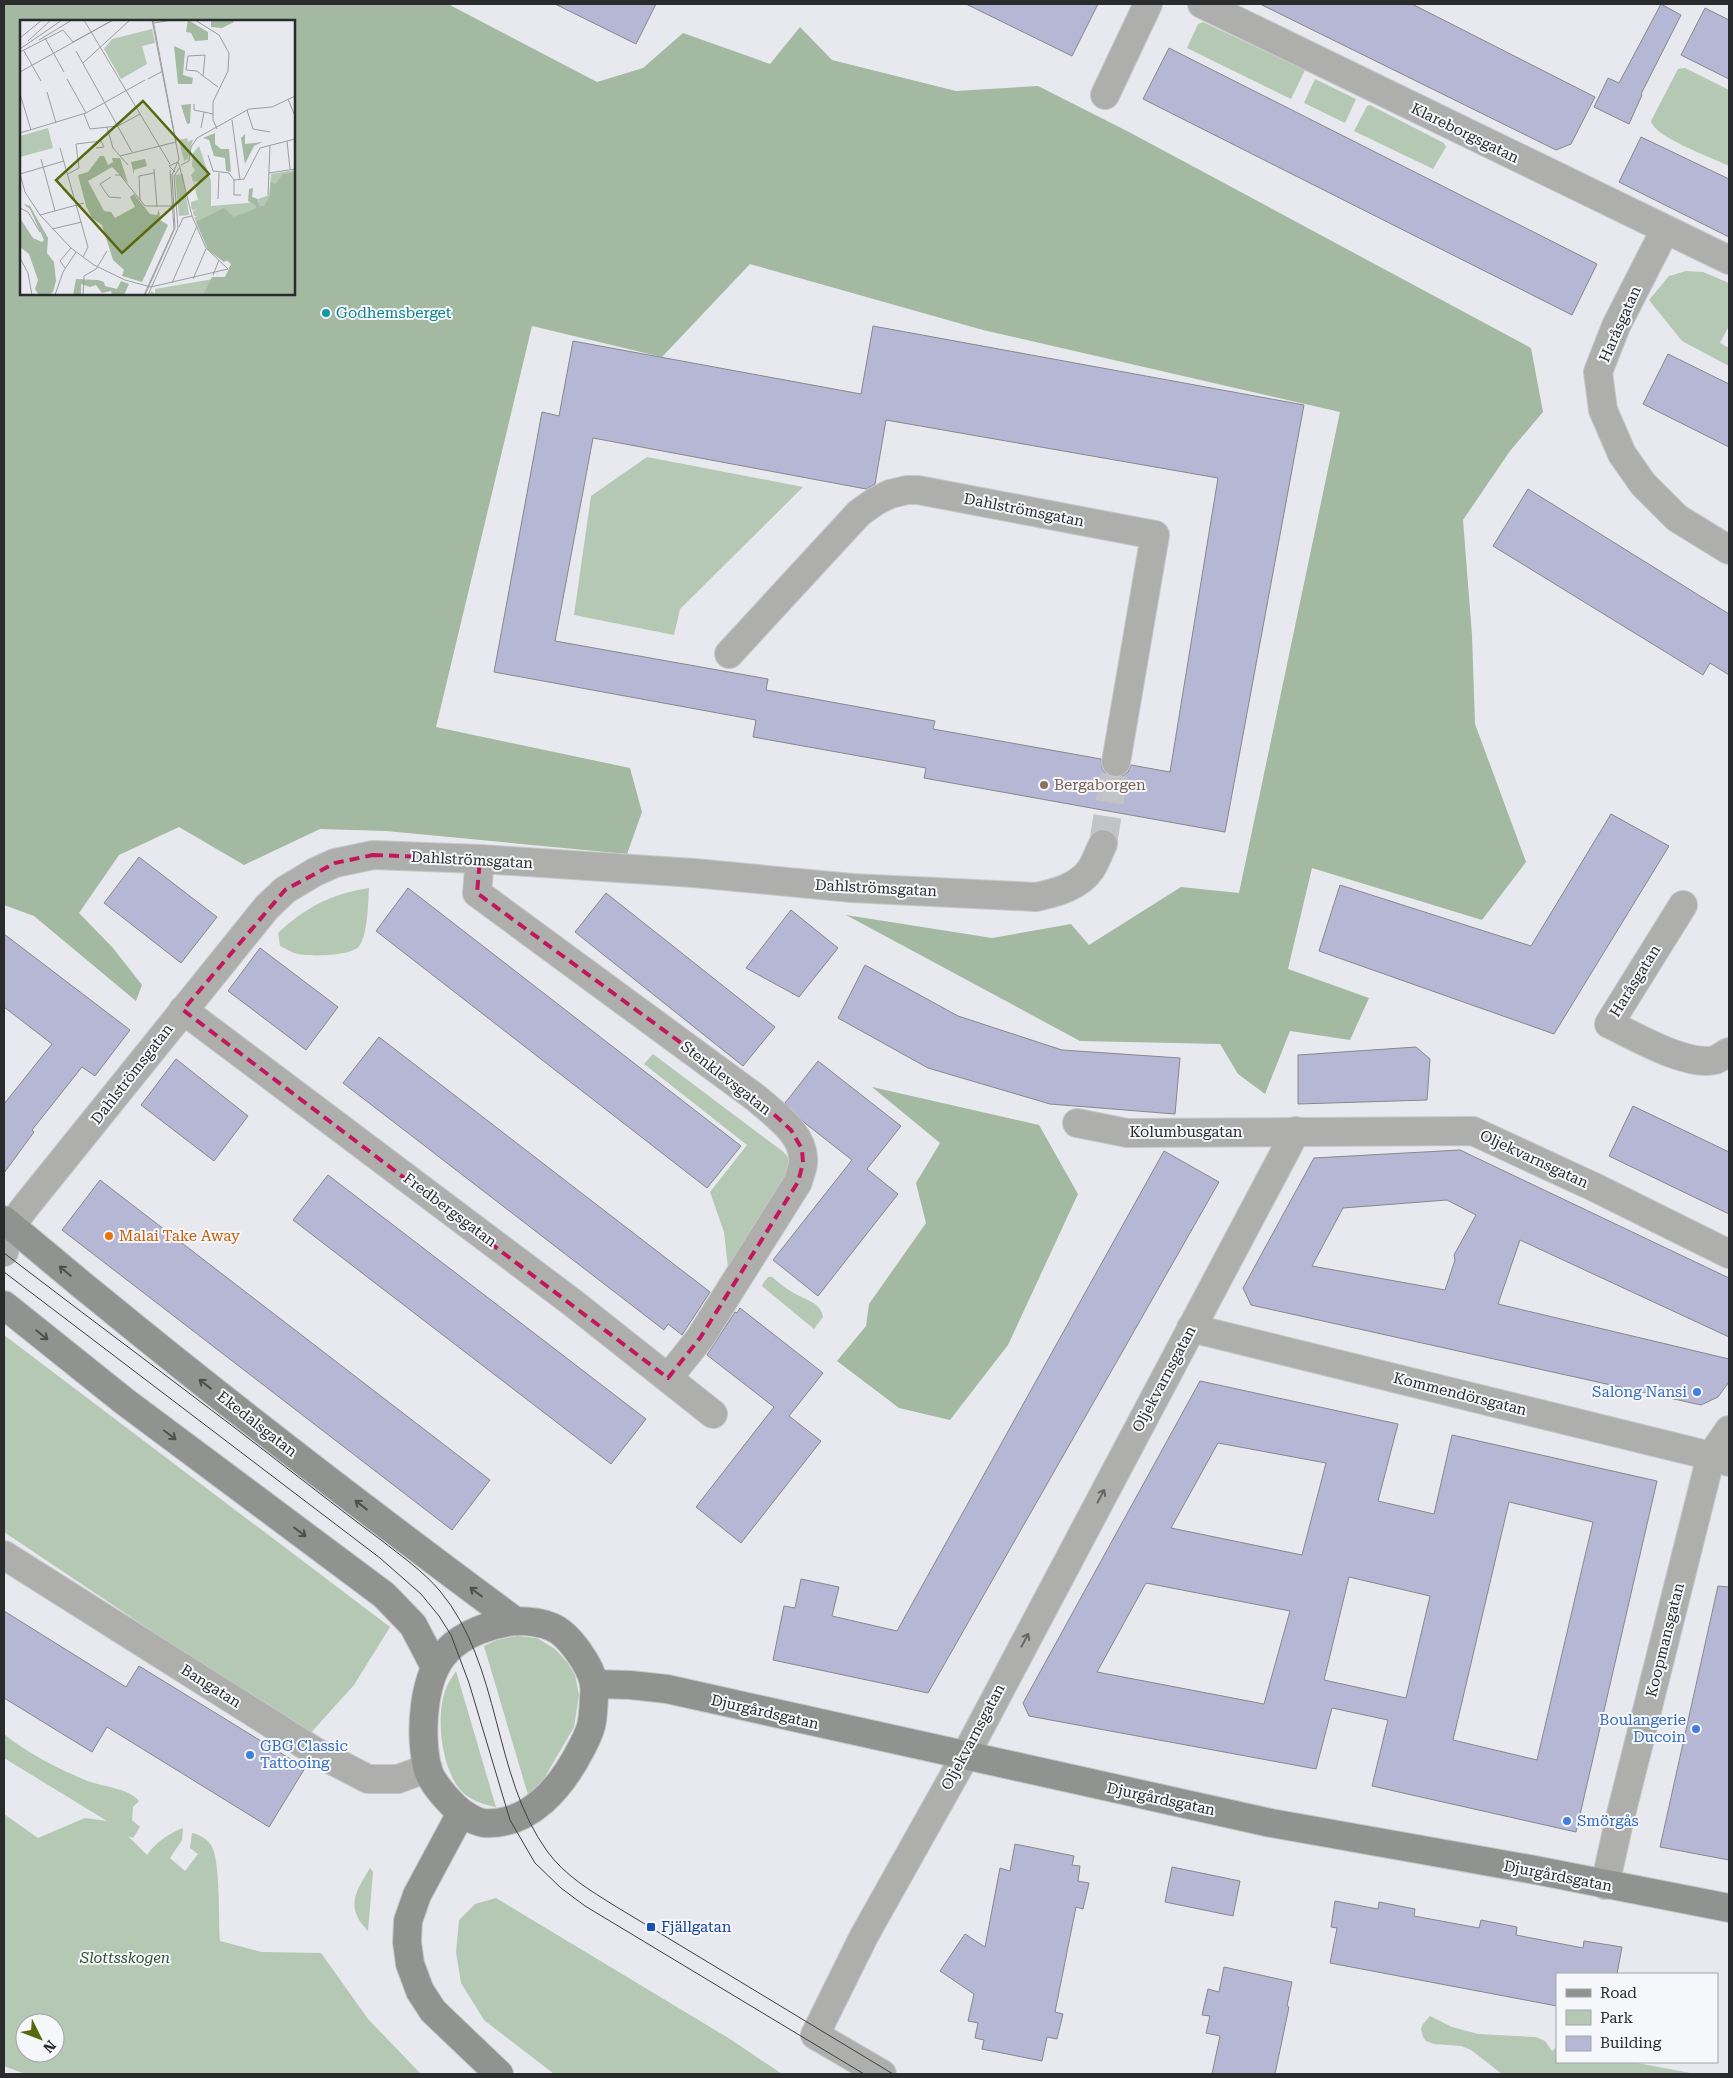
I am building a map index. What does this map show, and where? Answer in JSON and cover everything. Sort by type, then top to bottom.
[{"type":"street","points":[[1105,95],[1148,4]]},
{"type":"street","name":"Klareborgsgatan","points":[[1202,4],[1729,260]]},
{"type":"street","name":"Haråsgatan","points":[[1665,230],[1616,326],[1598,372],[1603,410],[1622,454],[1643,484],[1677,518],[1729,550]]},
{"type":"street","name":"Dahlströmsgatan","points":[[729,654],[843,529],[870,505],[890,494],[907,490],[918,490],[1156,535],[1116,762]]},
{"type":"street","name":"Dahlströmsgatan","points":[[4,1252],[8,1223],[267,907],[285,890],[315,872],[336,863],[373,855],[480,859],[694,873],[852,888],[1036,897],[1058,893],[1077,882],[1090,870],[1103,844]]},
{"type":"street","name":"Stenklevsgatan","points":[[480,859],[477,893],[756,1098],[791,1130],[802,1149],[803,1163],[798,1182],[700,1338],[668,1378]]},
{"type":"street","name":"Haråsgatan","points":[[1683,905],[1609,1024],[1689,1059],[1715,1060],[1729,1052]]},
{"type":"street","name":"Fredbergsgatan","points":[[183,1010],[470,1225],[713,1414]]},
{"type":"street","name":"Kolumbusgatan","points":[[1077,1123],[1127,1133],[1296,1131]]},
{"type":"street","name":"Oljekvarnsgatan","points":[[882,2074],[816,2035],[864,1936],[965,1756],[1296,1131],[1473,1131],[1594,1187],[1729,1254]]},
{"type":"street","name":"Ekedalsgatan","points":[[8,1223],[102,1302],[208,1386],[435,1562],[515,1621]]},
{"type":"street","points":[[4,1305],[124,1400],[384,1595],[413,1625],[435,1667]]},
{"type":"street","name":"Kommendörsgatan","points":[[1191,1328],[1720,1459]]},
{"type":"street","name":"Koopmansgatan","points":[[1605,1885],[1619,1822],[1729,1430]]},
{"type":"street","name":"Bangatan","points":[[4,1555],[316,1752],[368,1778],[398,1779],[428,1768]]},
{"type":"street","points":[[515,1621],[527,1621],[553,1627],[580,1654],[594,1684],[592,1721],[574,1763],[555,1790],[525,1814],[510,1820],[483,1823],[461,1812],[440,1792],[428,1768],[423,1717],[435,1667],[445,1652],[468,1635],[498,1623],[515,1621]]},
{"type":"street","name":"Djurgårdsgatan","points":[[594,1684],[667,1689],[1271,1824],[1535,1870],[1729,1908]]},
{"type":"street","points":[[461,1812],[417,1895],[408,1921],[407,1942],[410,1964],[420,1991],[433,2011],[499,2074]]},
{"type":"highlighted area","points":[[373,855],[480,859],[477,893],[756,1098],[791,1130],[802,1149],[803,1163],[798,1182],[700,1338],[668,1378],[183,1010],[285,890],[335,863]]},
{"type":"green space","points":[[4,4],[448,4],[597,82],[643,68],[683,33],[770,64],[800,27],[832,60],[956,91],[1038,86],[1129,132],[1531,348],[1543,412],[1510,451],[1463,520],[1472,635],[1475,724],[1526,862],[1482,920],[1312,868],[1288,969],[1369,998],[1350,1040],[1290,1031],[1265,1094],[1238,1074],[1220,1044],[1080,1041],[846,915],[992,938],[1071,924],[1089,945],[1181,887],[1239,893],[1340,412],[983,330],[750,264],[662,357],[532,326],[436,727],[630,768],[642,812],[627,854],[386,831],[320,829],[244,865],[179,827],[119,855],[79,913],[113,948],[142,985],[136,1001],[34,916],[4,905]]},
{"type":"green space","points":[[1203,22],[1305,70],[1291,99],[1187,48],[1198,24]]},
{"type":"green space","points":[[1685,68],[1729,90],[1729,166],[1662,134],[1651,121],[1678,69]]},
{"type":"green space","points":[[1315,79],[1356,99],[1345,123],[1304,103]]},
{"type":"green space","points":[[1370,105],[1444,143],[1446,147],[1433,169],[1354,131],[1367,106]]},
{"type":"green space","points":[[1686,271],[1703,272],[1729,283],[1729,326],[1720,343],[1729,348],[1729,366],[1682,341],[1649,300],[1669,276]]},
{"type":"green space","points":[[647,457],[803,487],[680,609],[674,635],[574,615],[591,496]]},
{"type":"green space","points":[[369,888],[365,932],[360,945],[356,949],[339,954],[308,955],[294,953],[280,946],[278,933],[309,909],[331,898]]},
{"type":"green space","points":[[653,1054],[781,1150],[788,1158],[788,1171],[775,1199],[728,1268],[724,1232],[710,1192],[747,1145],[644,1064]]},
{"type":"green space","points":[[872,1087],[1039,1125],[1078,1194],[1008,1345],[950,1420],[899,1408],[837,1361],[866,1326],[869,1304],[926,1223],[916,1183],[940,1143]]},
{"type":"green space","points":[[768,1277],[772,1277],[819,1308],[823,1317],[814,1329],[763,1287],[762,1285]]},
{"type":"green space","points":[[4,1335],[390,1627],[354,1685],[308,1736],[4,1532]]},
{"type":"green space","points":[[517,1636],[537,1638],[555,1649],[567,1662],[575,1675],[579,1695],[574,1727],[538,1789],[528,1795],[484,1646],[497,1640]]},
{"type":"green space","points":[[456,1671],[496,1807],[481,1803],[467,1796],[458,1787],[446,1762],[441,1732],[442,1703],[448,1683]]},
{"type":"green space","name":"Slottsskogen","points":[[4,1734],[43,1760],[85,1780],[121,1790],[134,1796],[139,1801],[133,1807],[132,1820],[140,1827],[133,1838],[128,1836],[147,1855],[163,1839],[183,1828],[182,1840],[170,1858],[185,1871],[198,1854],[190,1848],[192,1833],[205,1839],[211,1845],[216,1864],[220,1941],[262,1952],[321,1953],[368,2019],[421,2074],[25,2074],[4,2066],[4,1814],[38,1838],[85,1818],[107,1821],[4,1758]]},
{"type":"green space","points":[[370,1868],[373,1872],[368,1931],[356,1915],[355,1900],[360,1885]]},
{"type":"green space","points":[[496,1898],[730,2039],[782,2074],[554,2074],[484,2020],[461,1983],[456,1952],[459,1920],[475,1904]]},
{"type":"green space","points":[[1430,2016],[1452,2027],[1478,2034],[1536,2037],[1545,2041],[1552,2051],[1556,2048],[1556,2063],[1637,2063],[1696,2074],[1502,2074],[1471,2050],[1461,2046],[1434,2044],[1426,2041],[1421,2029]]},
{"type":"building","points":[[555,4],[656,4],[636,44]]},
{"type":"building","points":[[966,4],[1098,4],[1072,56]]},
{"type":"building","points":[[1260,4],[1412,4],[1595,97],[1571,144],[1556,150]]},
{"type":"building","points":[[1661,4],[1681,15],[1641,94],[1629,124],[1594,107],[1608,78],[1619,83]]},
{"type":"building","points":[[1705,8],[1729,20],[1729,79],[1681,55]]},
{"type":"building","points":[[1169,48],[1597,264],[1572,315],[1143,99]]},
{"type":"building","points":[[1641,137],[1729,179],[1729,237],[1619,182]]},
{"type":"building","points":[[873,326],[1304,405],[1225,832],[924,778],[926,768],[753,737],[756,720],[494,672],[542,412],[559,416],[573,341],[861,394]],"holes":[[[886,420],[1218,478],[1170,772],[1131,765],[1128,772],[1122,776],[1113,777],[1106,774],[1102,768],[1101,759],[933,729],[935,721],[766,690],[768,679],[555,641],[593,438],[866,489],[875,484]]]},
{"type":"building","points":[[1668,354],[1729,384],[1729,447],[1643,404]]},
{"type":"building","points":[[1528,489],[1729,614],[1729,675],[1710,663],[1703,675],[1493,546]]},
{"type":"building","points":[[1611,814],[1669,846],[1554,1034],[1319,951],[1340,885],[1531,946]]},
{"type":"building","points":[[139,857],[217,917],[181,963],[104,903]]},
{"type":"building","points":[[408,888],[741,1146],[707,1188],[376,931]]},
{"type":"building","points":[[606,893],[775,1027],[743,1066],[575,932]]},
{"type":"building","points":[[791,910],[838,948],[799,997],[746,968]]},
{"type":"building","points":[[4,934],[130,1030],[95,1076],[82,1067],[32,1130],[34,1132],[4,1173],[4,1104],[52,1044],[4,1007]]},
{"type":"building","points":[[260,948],[338,1007],[306,1050],[228,991]]},
{"type":"building","points":[[865,965],[958,1016],[1062,1050],[1180,1058],[1175,1114],[1050,1104],[928,1068],[838,1018]]},
{"type":"building","points":[[379,1037],[710,1292],[682,1335],[668,1324],[664,1330],[343,1083]]},
{"type":"building","points":[[1416,1047],[1430,1059],[1427,1100],[1298,1104],[1298,1055]]},
{"type":"building","points":[[176,1059],[248,1116],[214,1161],[141,1105]]},
{"type":"building","points":[[818,1061],[901,1126],[867,1169],[898,1194],[818,1296],[773,1260],[852,1160],[806,1124],[785,1103]]},
{"type":"building","points":[[1633,1106],[1729,1152],[1729,1214],[1609,1156]]},
{"type":"building","points":[[1460,1150],[1729,1278],[1729,1337],[1520,1240],[1498,1304],[1729,1359],[1729,1382],[1718,1397],[1701,1405],[1251,1305],[1243,1288],[1314,1158]],"holes":[[[1447,1200],[1476,1215],[1454,1255],[1455,1260],[1445,1290],[1312,1266],[1343,1208]]]},
{"type":"building","points":[[1164,1151],[1219,1182],[928,1693],[773,1660],[784,1606],[795,1608],[801,1579],[839,1587],[832,1616],[897,1631]]},
{"type":"building","points":[[328,1175],[646,1419],[611,1464],[293,1220]]},
{"type":"building","points":[[100,1180],[490,1480],[452,1530],[62,1230]]},
{"type":"building","points":[[740,1308],[823,1373],[789,1416],[821,1441],[741,1543],[696,1507],[774,1407],[707,1355],[735,1312],[737,1313]]},
{"type":"building","points":[[1200,1381],[1398,1424],[1378,1501],[1434,1514],[1452,1435],[1657,1481],[1576,1832],[1372,1786],[1388,1720],[1332,1708],[1316,1769],[1029,1716],[1023,1703]],"holes":[[[1218,1443],[1326,1463],[1302,1555],[1171,1528]],[[1509,1502],[1593,1522],[1537,1760],[1453,1740]],[[1349,1577],[1430,1596],[1406,1698],[1324,1680]],[[1146,1583],[1290,1611],[1264,1704],[1097,1672]]]},
{"type":"building","points":[[1718,1586],[1729,1587],[1729,1860],[1660,1847]]},
{"type":"building","points":[[4,1611],[126,1687],[139,1666],[305,1768],[269,1827],[107,1727],[92,1752],[4,1698]]},
{"type":"building","points":[[1015,1844],[1074,1856],[1072,1865],[1080,1866],[1078,1881],[1089,1883],[1083,1909],[1076,1907],[1055,2012],[1063,2014],[1057,2039],[1047,2037],[1042,2061],[982,2049],[984,2040],[975,2038],[978,2023],[968,2021],[974,1994],[940,1971],[965,1934],[985,1947],[1000,1868],[1010,1871]]},
{"type":"building","points":[[1172,1867],[1240,1881],[1233,1916],[1165,1902]]},
{"type":"building","points":[[1335,1901],[1378,1909],[1379,1902],[1415,1909],[1414,1916],[1479,1928],[1481,1920],[1517,1927],[1516,1935],[1583,1948],[1584,1941],[1622,1947],[1617,1973],[1556,1973],[1556,2006],[1330,1963],[1337,1928],[1331,1927]]},
{"type":"building","points":[[1224,1967],[1292,1982],[1287,2006],[1289,2007],[1275,2074],[1212,2074],[1220,2036],[1206,2033],[1210,2016],[1202,2015],[1208,1989],[1219,1992]]},
{"type":"tunnel","points":[[1103,844],[1116,762]]},
{"type":"tram line","points":[[4,1253],[412,1564],[440,1591],[460,1621],[475,1653],[487,1686],[505,1755],[529,1821],[547,1851],[561,1868],[578,1882],[615,1906],[893,2074]]},
{"type":"tram line","points":[[4,1272],[380,1558],[421,1594],[439,1616],[451,1635],[469,1683],[510,1820],[535,1863],[561,1888],[585,1906],[864,2074]]},
{"type":"place","name":"Godhemsberget","points":[[326,313]]},
{"type":"place","name":"Bergaborgen","points":[[1044,785]]},
{"type":"place","name":"Malai Take Away","points":[[109,1236]]},
{"type":"place","name":"Salong Nansi","points":[[1697,1392]]},
{"type":"place","name":"Boulangerie Ducoin","points":[[1696,1729]]},
{"type":"place","name":"GBG Classic Tattooing","points":[[250,1755]]},
{"type":"place","name":"Smörgås","points":[[1567,1821]]},
{"type":"place","name":"Fjällgatan","points":[[651,1927]]}]
